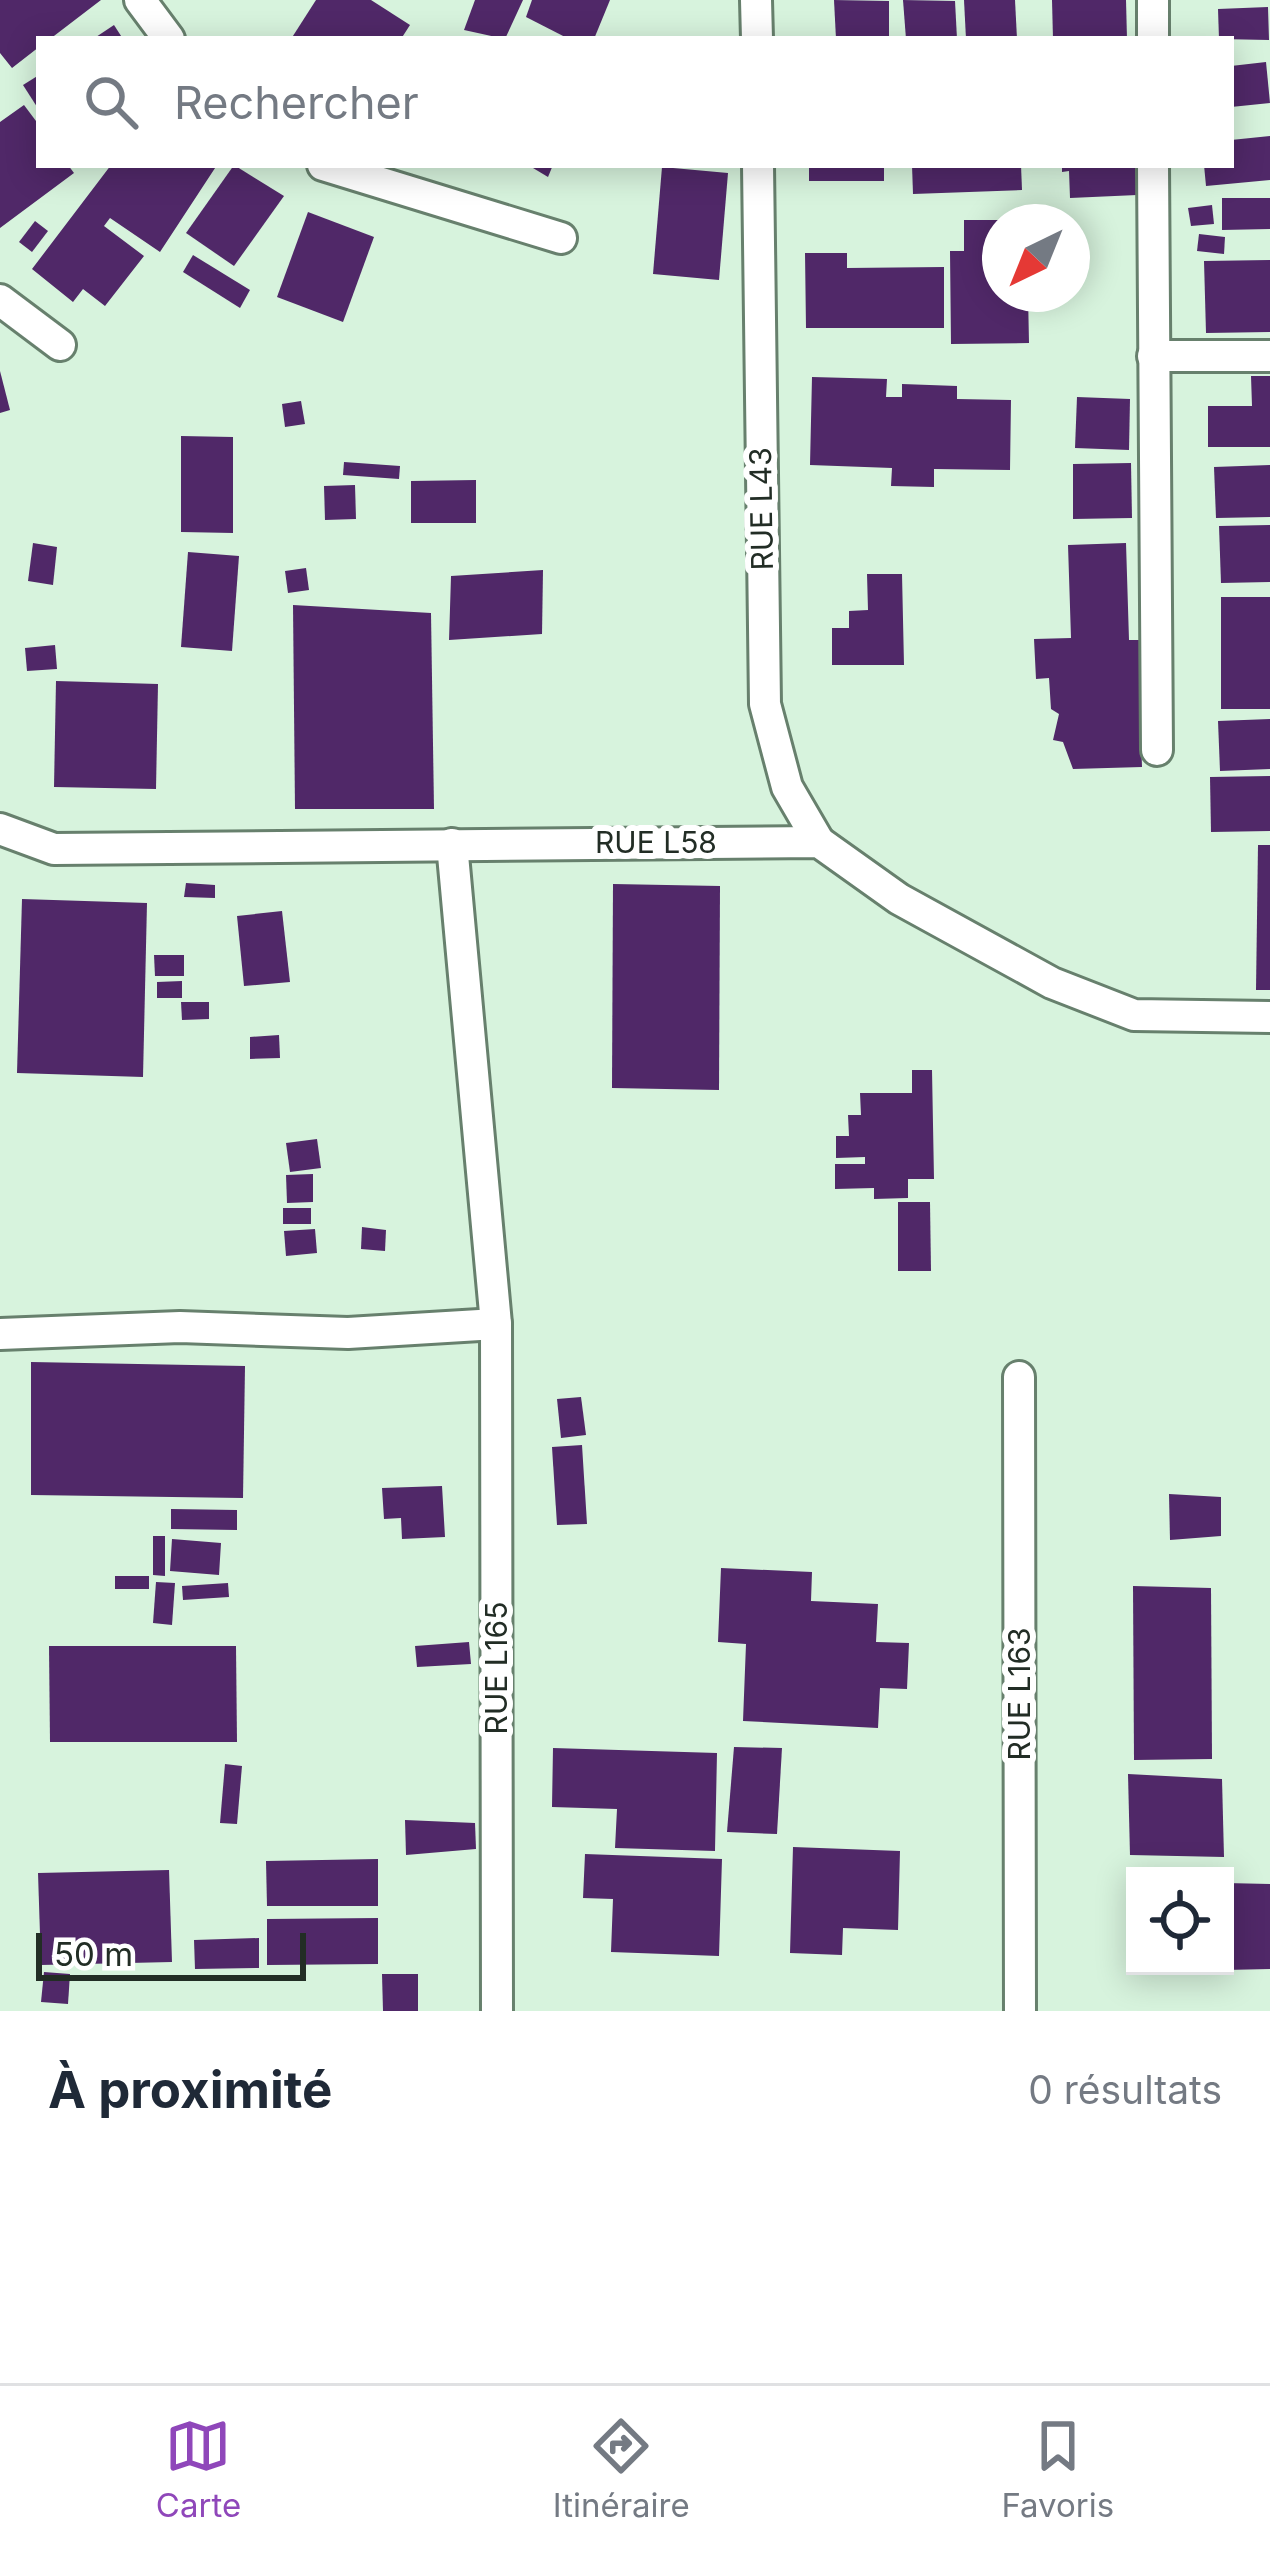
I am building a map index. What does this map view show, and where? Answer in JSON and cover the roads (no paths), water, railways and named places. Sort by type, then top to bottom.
[{"type":"street","points":[[140,0],[167,36]]},
{"type":"street","points":[[756,0],[757,36]]},
{"type":"street","points":[[1153,0],[1153,36]]},
{"type":"street","points":[[333,168],[561,238]]},
{"type":"street","name":"RUE L43","points":[[758,168],[765,704],[787,787],[819,842]]},
{"type":"street","points":[[1153,168],[1157,750]]},
{"type":"street","points":[[0,300],[60,345]]},
{"type":"street","points":[[1153,356],[1270,356]]},
{"type":"street","name":"RUE L58","points":[[0,829],[54,849],[819,842]]},
{"type":"street","points":[[819,842],[899,899],[1052,983],[1135,1015],[1270,1017]]},
{"type":"street","name":"RUE L165","points":[[452,844],[496,1324],[497,2011]]},
{"type":"street","points":[[0,1334],[180,1327],[348,1334],[496,1324]]},
{"type":"street","name":"RUE L163","points":[[1019,1377],[1020,2011]]}]
